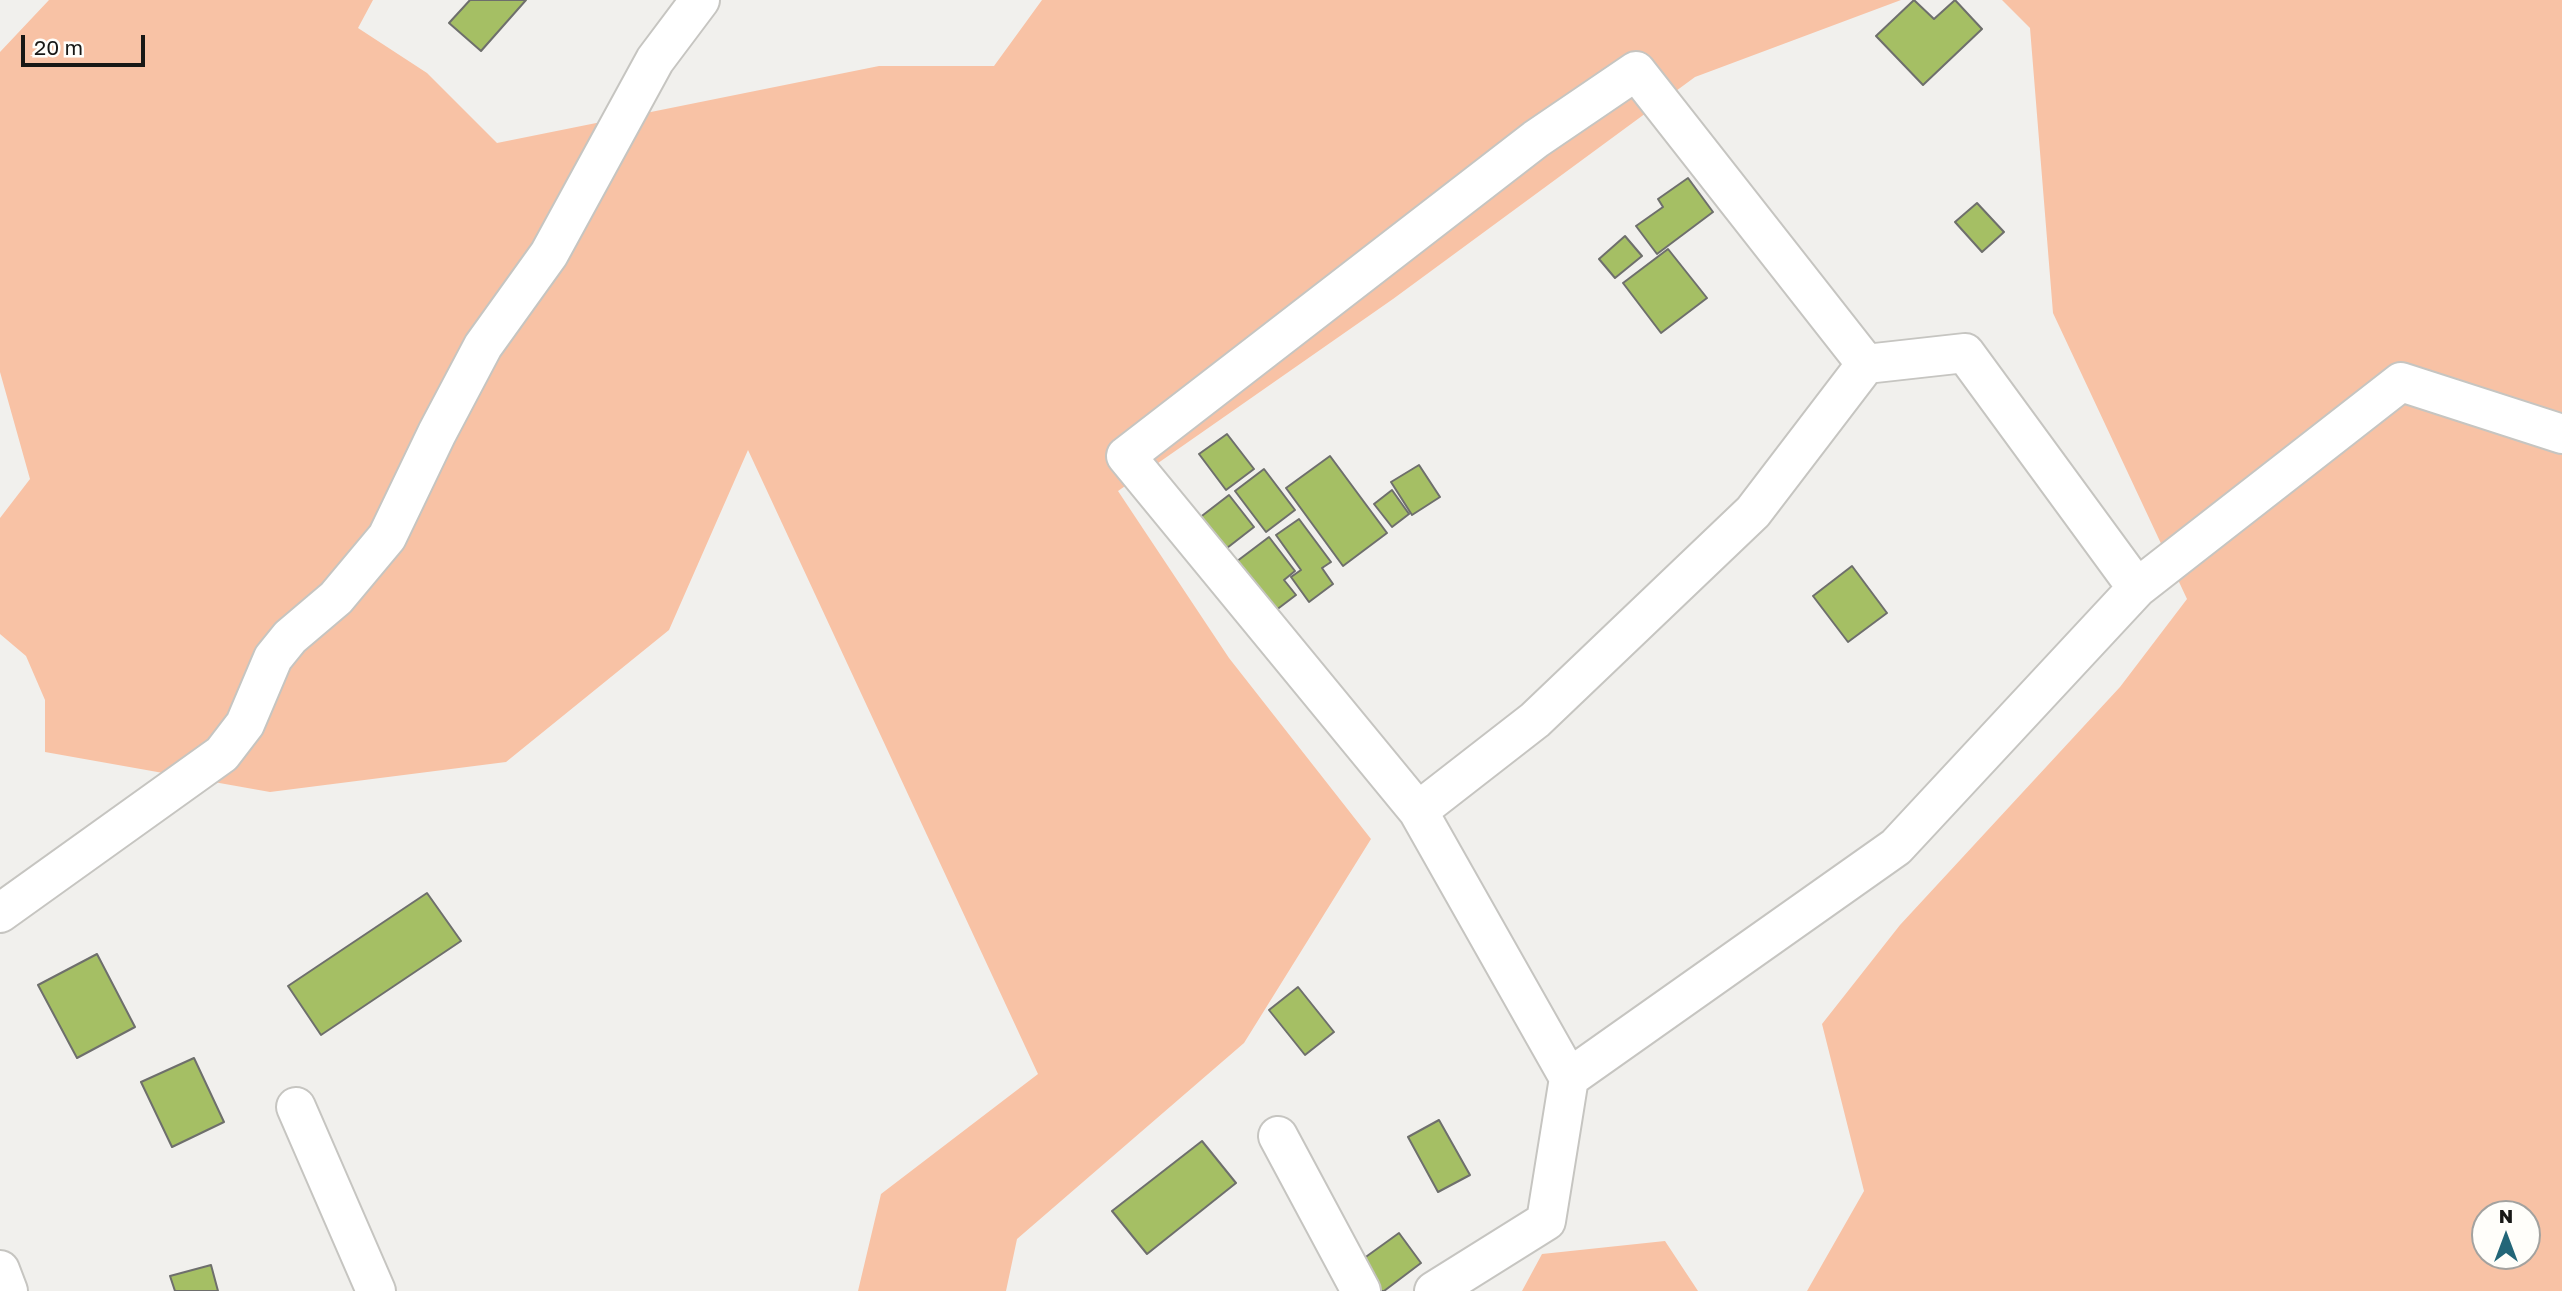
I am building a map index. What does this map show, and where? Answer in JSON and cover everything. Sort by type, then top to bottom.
[{"type":"street","points":[[0,913],[222,754],[245,724],[273,658],[290,637],[336,597],[387,537],[483,346],[549,254],[655,60],[700,0]]},
{"type":"street","points":[[1434,1291],[1546,1221],[1569,1078],[1418,811],[1126,456],[1536,139],[1636,71],[1866,364]]},
{"type":"street","points":[[1418,811],[1535,720],[1753,512],[1866,364],[1965,353],[2137,588]]},
{"type":"street","points":[[1569,1078],[1896,846],[2137,588],[2401,382],[2562,434]]},
{"type":"street","points":[[296,1107],[376,1291]]},
{"type":"street","points":[[1278,1136],[1361,1291]]},
{"type":"street","points":[[0,1270],[8,1291]]},
{"type":"shaded area","points":[[49,0],[373,0],[358,28],[427,73],[497,143],[879,66],[994,66],[1042,0],[1901,0],[1695,77],[1393,299],[1118,491],[1229,658],[1371,839],[1244,1043],[1017,1239],[1006,1291],[858,1291],[881,1194],[1038,1074],[748,450],[669,630],[506,762],[270,792],[45,752],[45,700],[26,656],[0,634],[0,518],[30,479],[0,372],[0,52]]},
{"type":"shaded area","points":[[2002,0],[2562,0],[2562,1291],[1807,1291],[1864,1191],[1822,1024],[1900,925],[2120,687],[2187,599],[2053,313],[2030,28]]},
{"type":"shaded area","points":[[1665,1241],[1698,1291],[1522,1291],[1542,1254]]},
{"type":"building","points":[[470,0],[526,0],[481,51],[449,23]]},
{"type":"building","points":[[1914,0],[1934,19],[1955,0],[1982,29],[1923,85],[1876,36]]},
{"type":"building","points":[[1688,178],[1713,212],[1657,254],[1636,226],[1663,207],[1658,199]]},
{"type":"building","points":[[1977,203],[2004,232],[1982,252],[1955,222]]},
{"type":"building","points":[[1625,236],[1642,256],[1615,278],[1599,259]]},
{"type":"building","points":[[1668,249],[1707,298],[1661,333],[1623,283]]},
{"type":"building","points":[[1227,434],[1254,469],[1226,490],[1199,454]]},
{"type":"building","points":[[1330,456],[1387,533],[1343,566],[1286,488]]},
{"type":"building","points":[[1419,465],[1440,497],[1412,515],[1391,482]]},
{"type":"building","points":[[1264,469],[1295,510],[1266,532],[1235,491]]},
{"type":"building","points":[[1392,490],[1409,514],[1392,527],[1374,504]]},
{"type":"building","points":[[1229,495],[1254,527],[1218,555],[1194,522]]},
{"type":"building","points":[[1299,519],[1331,562],[1322,568],[1333,584],[1309,602],[1291,577],[1301,570],[1276,535]]},
{"type":"building","points":[[1269,537],[1295,571],[1284,580],[1296,595],[1263,620],[1224,571]]},
{"type":"building","points":[[1852,566],[1887,613],[1848,642],[1813,596]]},
{"type":"building","points":[[427,893],[461,941],[321,1035],[288,986]]},
{"type":"building","points":[[97,954],[135,1027],[77,1058],[38,985]]},
{"type":"building","points":[[1298,987],[1334,1032],[1305,1055],[1269,1010]]},
{"type":"building","points":[[194,1058],[224,1122],[172,1147],[141,1082]]},
{"type":"building","points":[[1439,1120],[1470,1175],[1438,1192],[1408,1137]]},
{"type":"building","points":[[1202,1141],[1236,1183],[1147,1254],[1112,1211]]},
{"type":"building","points":[[1399,1233],[1421,1263],[1384,1291],[1376,1291],[1356,1264]]},
{"type":"building","points":[[211,1265],[218,1291],[175,1291],[170,1276]]}]
